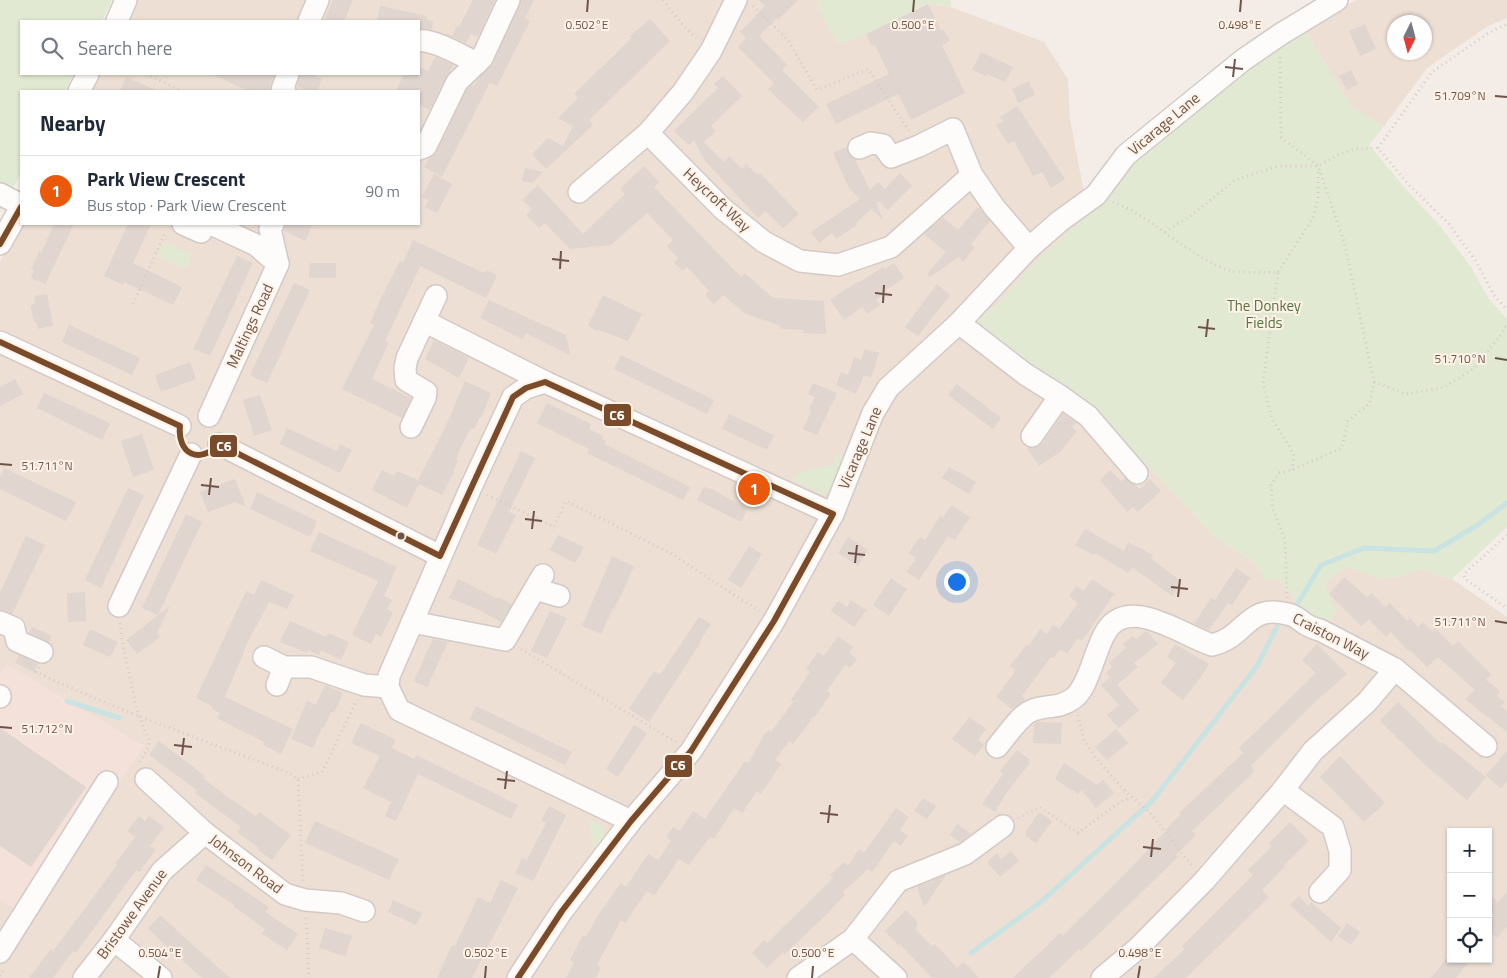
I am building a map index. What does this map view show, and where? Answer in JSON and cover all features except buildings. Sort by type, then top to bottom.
[{"type":"street","points":[[117,20],[126,0]]},
{"type":"street","points":[[309,20],[318,0]]},
{"type":"street","points":[[420,149],[426,146],[457,82],[482,58],[509,0]]},
{"type":"street","points":[[578,192],[648,133],[683,92],[704,44],[736,0]]},
{"type":"street","name":"Vicarage Lane","points":[[518,978],[562,911],[631,821],[691,751],[774,621],[833,514],[873,413],[888,388],[959,323],[1029,248],[1060,221],[1096,195],[1126,155],[1242,60],[1337,0]]},
{"type":"street","points":[[420,42],[424,41],[439,46],[477,63]]},
{"type":"street","points":[[80,90],[87,75]]},
{"type":"street","points":[[859,148],[871,143],[883,145],[891,157],[953,130],[972,175],[994,207],[1029,248]]},
{"type":"street","name":"Heycroft Way","points":[[648,133],[723,210],[764,242],[800,261],[838,265],[891,247],[972,175]]},
{"type":"street","points":[[0,194],[20,205]]},
{"type":"street","points":[[0,244],[20,208]]},
{"type":"street","points":[[185,225],[201,232],[204,225]]},
{"type":"street","points":[[213,225],[256,245],[278,264]]},
{"type":"street","points":[[272,225],[270,229],[278,264]]},
{"type":"street","name":"Maltings Road","points":[[209,416],[278,264]]},
{"type":"street","points":[[411,427],[426,392],[406,380],[406,358],[436,296]]},
{"type":"street","points":[[424,321],[545,382],[833,514]]},
{"type":"street","points":[[959,323],[1025,374],[1088,416],[1137,473]]},
{"type":"street","points":[[0,342],[180,426]]},
{"type":"street","points":[[545,382],[526,388],[512,397],[440,556],[389,676],[388,687],[399,710],[631,821]]},
{"type":"street","points":[[1032,436],[1060,396]]},
{"type":"street","points":[[204,414],[209,416],[220,428],[219,444],[207,455],[191,454],[180,442],[180,426],[187,417],[192,415],[204,414]]},
{"type":"street","points":[[219,444],[440,556]]},
{"type":"street","points":[[120,615],[191,454]]},
{"type":"street","points":[[412,622],[505,640],[539,582],[559,596]]},
{"type":"street","name":"Craiston Way","points":[[1068,701],[1090,672],[1100,641],[1109,628],[1118,620],[1129,616],[1149,618],[1212,645],[1221,643],[1258,614],[1266,612],[1292,615],[1309,626],[1395,669],[1486,746]]},
{"type":"street","points":[[0,622],[14,628],[17,640],[42,652]]},
{"type":"street","points":[[264,657],[280,676],[311,667],[364,685],[388,687]]},
{"type":"street","points":[[1102,978],[1138,948],[1204,882],[1283,790],[1313,751],[1367,702],[1395,669]]},
{"type":"street","points":[[997,747],[1031,710],[1068,701]]},
{"type":"street","name":"Johnson Road","points":[[146,779],[205,833],[285,894],[305,900],[341,903],[364,911]]},
{"type":"street","points":[[0,952],[107,782]]},
{"type":"street","points":[[1283,790],[1334,827],[1340,851],[1340,870],[1320,892]]},
{"type":"street","points":[[798,978],[853,939],[898,881],[965,854],[1003,826]]},
{"type":"street","name":"Bristowe Avenue","points":[[84,978],[114,940],[162,871],[205,833]]},
{"type":"street","points":[[853,939],[896,978]]},
{"type":"street","points":[[114,940],[161,978]]},
{"type":"path","points":[[663,0],[682,24],[704,44]]},
{"type":"path","points":[[747,0],[788,40],[817,90],[868,69],[918,146]]},
{"type":"path","points":[[1378,148],[1432,72],[1490,32],[1507,24]]},
{"type":"path","points":[[1281,34],[1281,137],[1318,166],[1344,241],[1374,382],[1370,403],[1348,421],[1342,448],[1292,470],[1279,473],[1271,485],[1274,509],[1285,539],[1288,597],[1284,614]]},
{"type":"path","points":[[148,75],[180,90]]},
{"type":"path","points":[[1165,232],[1192,214],[1235,180],[1279,166],[1318,166],[1354,149],[1378,148]]},
{"type":"path","points":[[1378,148],[1408,184],[1449,224],[1474,260],[1494,296],[1507,310]]},
{"type":"path","points":[[1292,470],[1294,454],[1272,419],[1263,383],[1278,272],[1313,218],[1318,198],[1318,166]]},
{"type":"path","points":[[1096,195],[1129,208],[1194,253],[1230,271],[1278,272]]},
{"type":"path","points":[[132,304],[170,225]]},
{"type":"path","points":[[1374,382],[1406,394],[1446,387],[1473,369],[1501,335],[1507,324]]},
{"type":"path","points":[[471,487],[554,527],[566,501],[672,554],[774,621]]},
{"type":"path","points":[[1507,535],[1464,574],[1465,579],[1507,608]]},
{"type":"path","points":[[120,615],[136,706],[141,716]]},
{"type":"path","points":[[505,640],[691,751]]},
{"type":"path","points":[[42,652],[41,662],[36,672],[81,694],[289,773],[298,779],[322,772],[364,685]]},
{"type":"path","points":[[1068,701],[1084,740],[1095,757],[1131,798],[1152,815],[1204,882]]},
{"type":"path","points":[[298,779],[309,978]]},
{"type":"path","points":[[1003,826],[1040,807],[1078,833],[1121,801],[1131,798]]},
{"type":"shaded area","points":[[136,0],[817,0],[819,11],[866,34],[928,4],[951,7],[1044,42],[1068,79],[1070,119],[1084,193],[1100,205],[1031,266],[1000,302],[972,323],[1094,410],[1216,538],[1252,560],[1265,579],[1278,579],[1303,610],[1332,605],[1324,582],[1348,566],[1379,579],[1401,576],[1419,569],[1452,579],[1507,617],[1507,978],[0,978],[0,899],[28,917],[7,664],[0,673],[0,262],[20,223],[20,225],[420,225],[420,90],[91,90],[99,75],[420,75],[420,20],[129,20],[133,13]]},
{"type":"shaded area","points":[[1357,0],[1507,0],[1507,18],[1488,26],[1427,68],[1384,126],[1352,108],[1303,27]]},
{"type":"shaded area","points":[[7,664],[144,746],[28,918],[0,899],[0,673]]},
{"type":"green space","points":[[0,0],[112,0],[102,20],[20,20],[20,75],[73,75],[66,90],[20,90],[20,175],[0,212]]},
{"type":"green space","points":[[817,0],[951,0],[951,7],[927,4],[866,34],[838,44],[819,11]]},
{"type":"green space","name":"The Donkey Fields","points":[[1303,27],[1352,108],[1384,126],[1369,145],[1441,227],[1471,267],[1488,298],[1507,319],[1507,527],[1452,579],[1419,569],[1401,576],[1379,579],[1348,567],[1324,582],[1332,605],[1337,610],[1328,622],[1303,610],[1278,579],[1265,579],[1252,560],[1216,538],[1094,410],[972,323],[1000,302],[1031,266],[1100,205],[1129,162],[1200,104]]},
{"type":"green space","points":[[164,242],[192,255],[186,269],[157,256]]},
{"type":"green space","points":[[837,454],[843,457],[829,493],[821,494],[793,480],[796,474],[833,464]]},
{"type":"green space","points":[[587,818],[600,825],[604,831],[603,839],[594,849]]},
{"type":"waterway","points":[[1298,603],[1321,565],[1364,548],[1434,551],[1476,526],[1507,503]]},
{"type":"waterway","points":[[971,953],[1042,901],[1152,801],[1257,666],[1277,627]]},
{"type":"waterway","points":[[67,701],[119,718]]},
{"type":"transit line","name":"C6","points":[[0,244],[20,209]]},
{"type":"transit line","name":"C6","points":[[0,342],[180,426],[182,444],[191,453],[204,454],[219,444],[440,556],[513,397],[526,388],[545,382],[833,514],[774,621],[691,751],[631,821],[562,911],[518,978]]},
{"type":"place","name":"Park View Crescent","points":[[754,489]]}]
